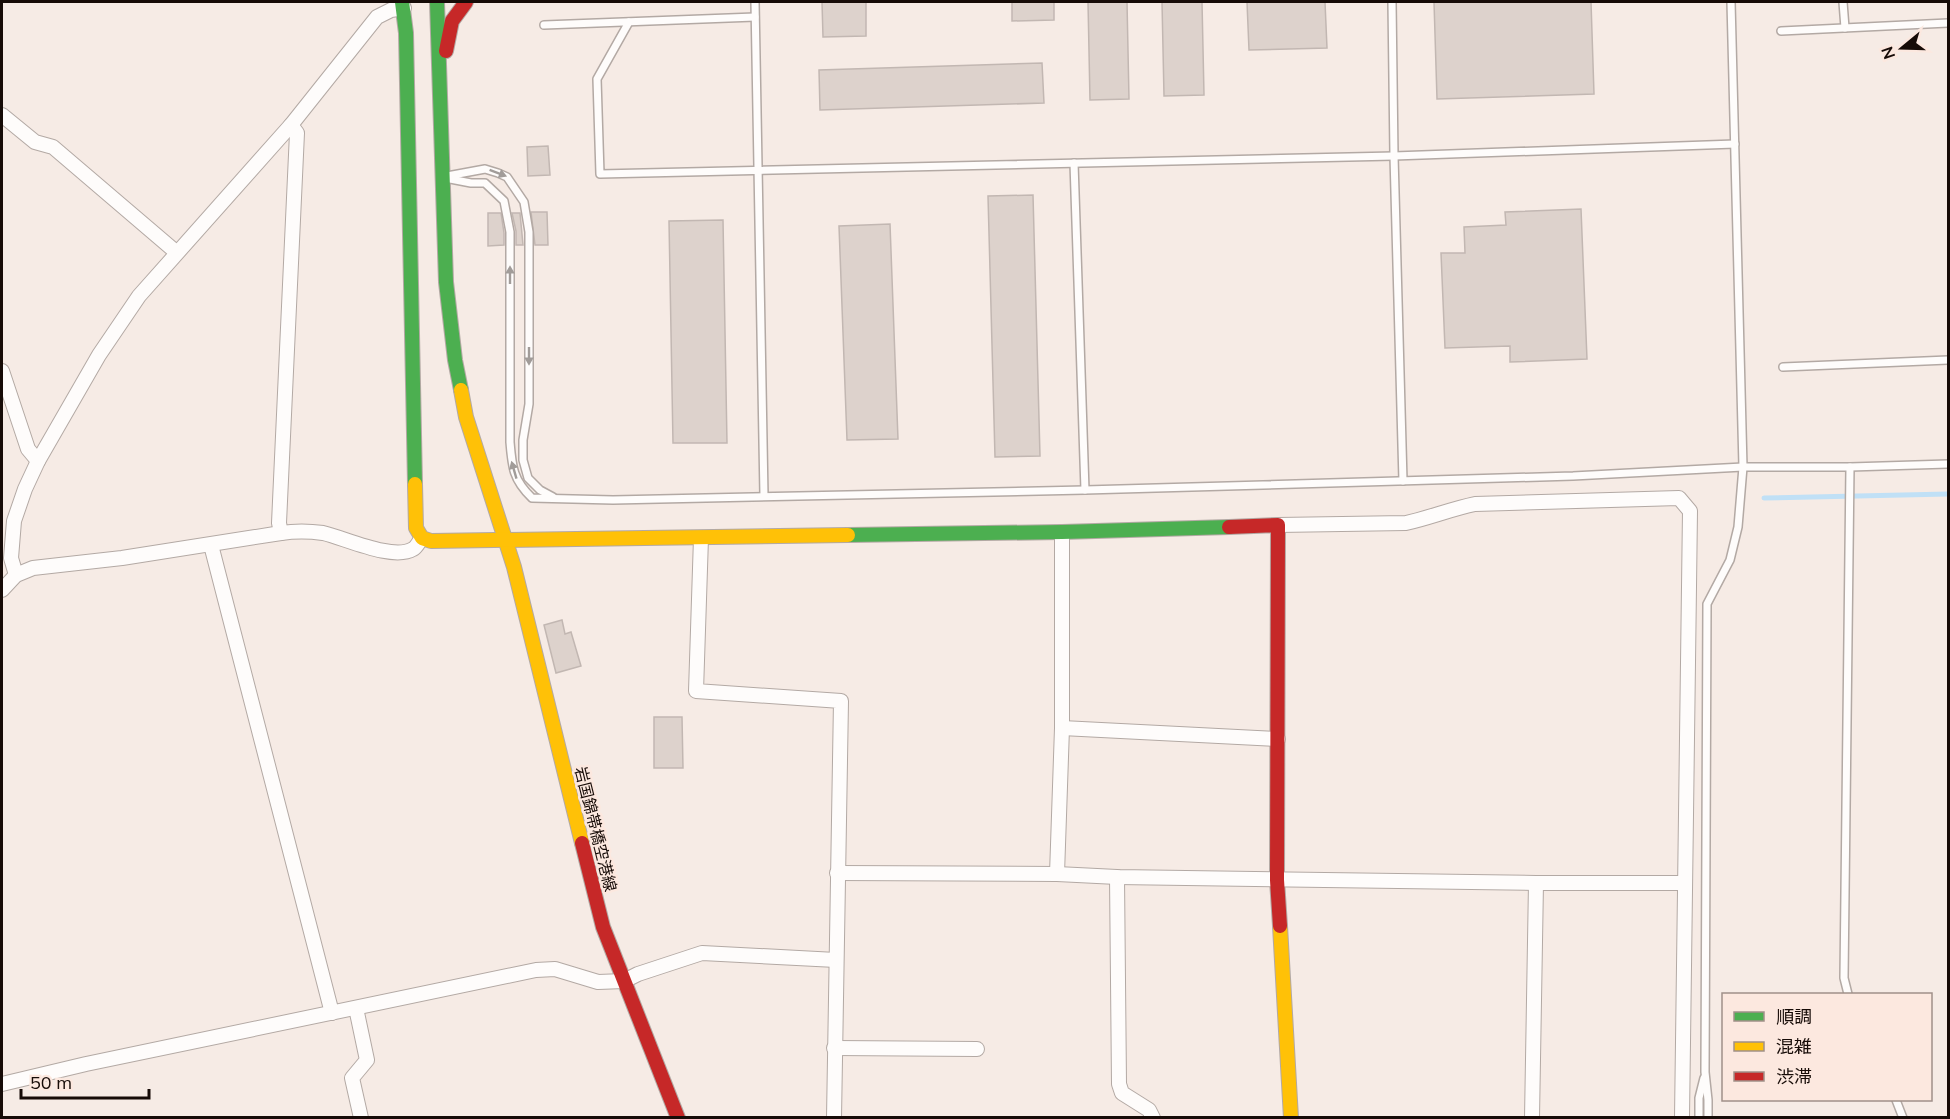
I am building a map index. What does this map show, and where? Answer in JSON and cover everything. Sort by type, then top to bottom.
[{"type":"street","points":[[437,2],[441,149]]},
{"type":"street","points":[[441,149],[447,116],[446,46],[452,21],[466,2]]},
{"type":"street","points":[[16,574],[10,558],[14,521],[25,489],[38,461],[99,355],[139,296],[291,125],[377,17],[403,5],[416,528],[422,538],[430,541],[701,538],[1406,524],[1453,508],[1475,504],[1679,498],[1690,511],[1682,1118]]},
{"type":"street","points":[[2,115],[35,142],[53,147],[176,252]]},
{"type":"street","points":[[281,533],[280,512],[297,133],[291,125]]},
{"type":"street","name":"岩国錦帯橋空港線","points":[[441,149],[446,282],[455,360],[466,417],[530,628],[603,927],[678,1118]]},
{"type":"street","points":[[2,371],[28,449],[38,461]]},
{"type":"street","points":[[1278,525],[1277,880],[1291,1118]]},
{"type":"street","points":[[2,590],[16,574],[33,568],[123,558],[281,533],[302,531],[323,534],[401,553],[415,548],[422,538]]},
{"type":"street","points":[[1057,874],[1062,728],[1062,532]]},
{"type":"street","points":[[701,538],[696,691],[841,701],[834,1118]]},
{"type":"street","points":[[212,545],[332,1013]]},
{"type":"street","points":[[1062,728],[1278,739]]},
{"type":"street","points":[[837,873],[1057,874],[1277,880],[1685,883]]},
{"type":"street","points":[[1117,877],[1119,1084],[1122,1093],[1149,1110],[1153,1118]]},
{"type":"street","points":[[1532,1118],[1536,883]]},
{"type":"street","points":[[2,1084],[86,1064],[536,970],[555,969],[598,982],[624,981],[638,974],[702,953],[836,960]]},
{"type":"street","points":[[356,1008],[367,1060],[352,1078],[361,1118]]},
{"type":"street","points":[[834,1048],[977,1049]]},
{"type":"lane","points":[[755,2],[764,496]]},
{"type":"lane","points":[[1392,2],[1403,481]]},
{"type":"lane","points":[[1708,1118],[1705,1072],[1707,604],[1730,560],[1738,527],[1743,467],[1731,2]]},
{"type":"lane","points":[[1844,2],[1845,28]]},
{"type":"lane","points":[[544,25],[755,17]]},
{"type":"lane","points":[[629,22],[597,79],[600,174],[1394,156],[1735,144]]},
{"type":"lane","points":[[1781,31],[1948,23]]},
{"type":"lane","points":[[1074,164],[1085,490]]},
{"type":"lane","points":[[441,177],[485,169],[507,177],[524,202],[529,232],[529,404],[522,440],[523,460],[528,478],[540,490],[556,499]]},
{"type":"lane","points":[[441,177],[471,183],[485,183],[504,201],[510,232],[510,442],[512,465],[519,486],[532,498],[613,500],[1085,490],[1573,476],[1743,467],[1948,464]]},
{"type":"lane","points":[[1783,367],[1948,360]]},
{"type":"lane","points":[[1848,993],[1844,978],[1850,467]]},
{"type":"lane","points":[[1699,1118],[1699,1098],[1705,1072]]},
{"type":"lane","points":[[1896,1101],[1903,1118]]},
{"type":"building","points":[[822,2],[866,2],[866,36],[823,37]]},
{"type":"building","points":[[1012,2],[1054,2],[1054,20],[1012,21]]},
{"type":"building","points":[[1088,2],[1127,2],[1129,99],[1090,100]]},
{"type":"building","points":[[1162,2],[1202,2],[1204,95],[1164,96]]},
{"type":"building","points":[[1247,2],[1325,2],[1327,48],[1249,50]]},
{"type":"building","points":[[1434,2],[1591,2],[1594,94],[1437,99]]},
{"type":"building","points":[[1042,63],[1044,103],[820,110],[819,70]]},
{"type":"building","points":[[548,146],[550,175],[528,176],[527,147]]},
{"type":"building","points":[[1033,195],[1040,456],[995,457],[988,196]]},
{"type":"building","points":[[1581,209],[1587,359],[1510,362],[1510,346],[1445,348],[1441,253],[1465,253],[1464,227],[1506,225],[1505,212]]},
{"type":"building","points":[[531,212],[547,212],[548,245],[535,245]]},
{"type":"building","points":[[488,213],[501,213],[504,245],[488,246]]},
{"type":"building","points":[[512,213],[520,213],[523,245],[516,245]]},
{"type":"building","points":[[723,220],[727,443],[673,443],[669,221]]},
{"type":"building","points":[[890,224],[898,439],[847,440],[839,226]]},
{"type":"building","points":[[562,620],[565,634],[571,632],[581,666],[556,673],[544,625]]},
{"type":"building","points":[[654,717],[682,717],[683,768],[654,768]]},
{"type":"waterway","points":[[1764,498],[1948,494]]},
{"type":"traffic: fast","points":[[402,2],[406,33],[415,484]]},
{"type":"traffic: fast","points":[[437,2],[446,282],[455,360],[461,390]]},
{"type":"traffic: fast","points":[[848,535],[1229,527]]},
{"type":"traffic: slow","points":[[461,390],[466,417],[514,567],[582,843]]},
{"type":"traffic: slow","points":[[415,484],[416,528],[422,538],[431,541],[848,535]]},
{"type":"traffic: slow","points":[[1280,926],[1291,1118]]},
{"type":"traffic: jam","points":[[446,51],[452,21],[466,2]]},
{"type":"traffic: jam","points":[[1229,527],[1278,525],[1277,880],[1280,926]]},
{"type":"traffic: jam","points":[[582,843],[603,927],[678,1118]]}]
